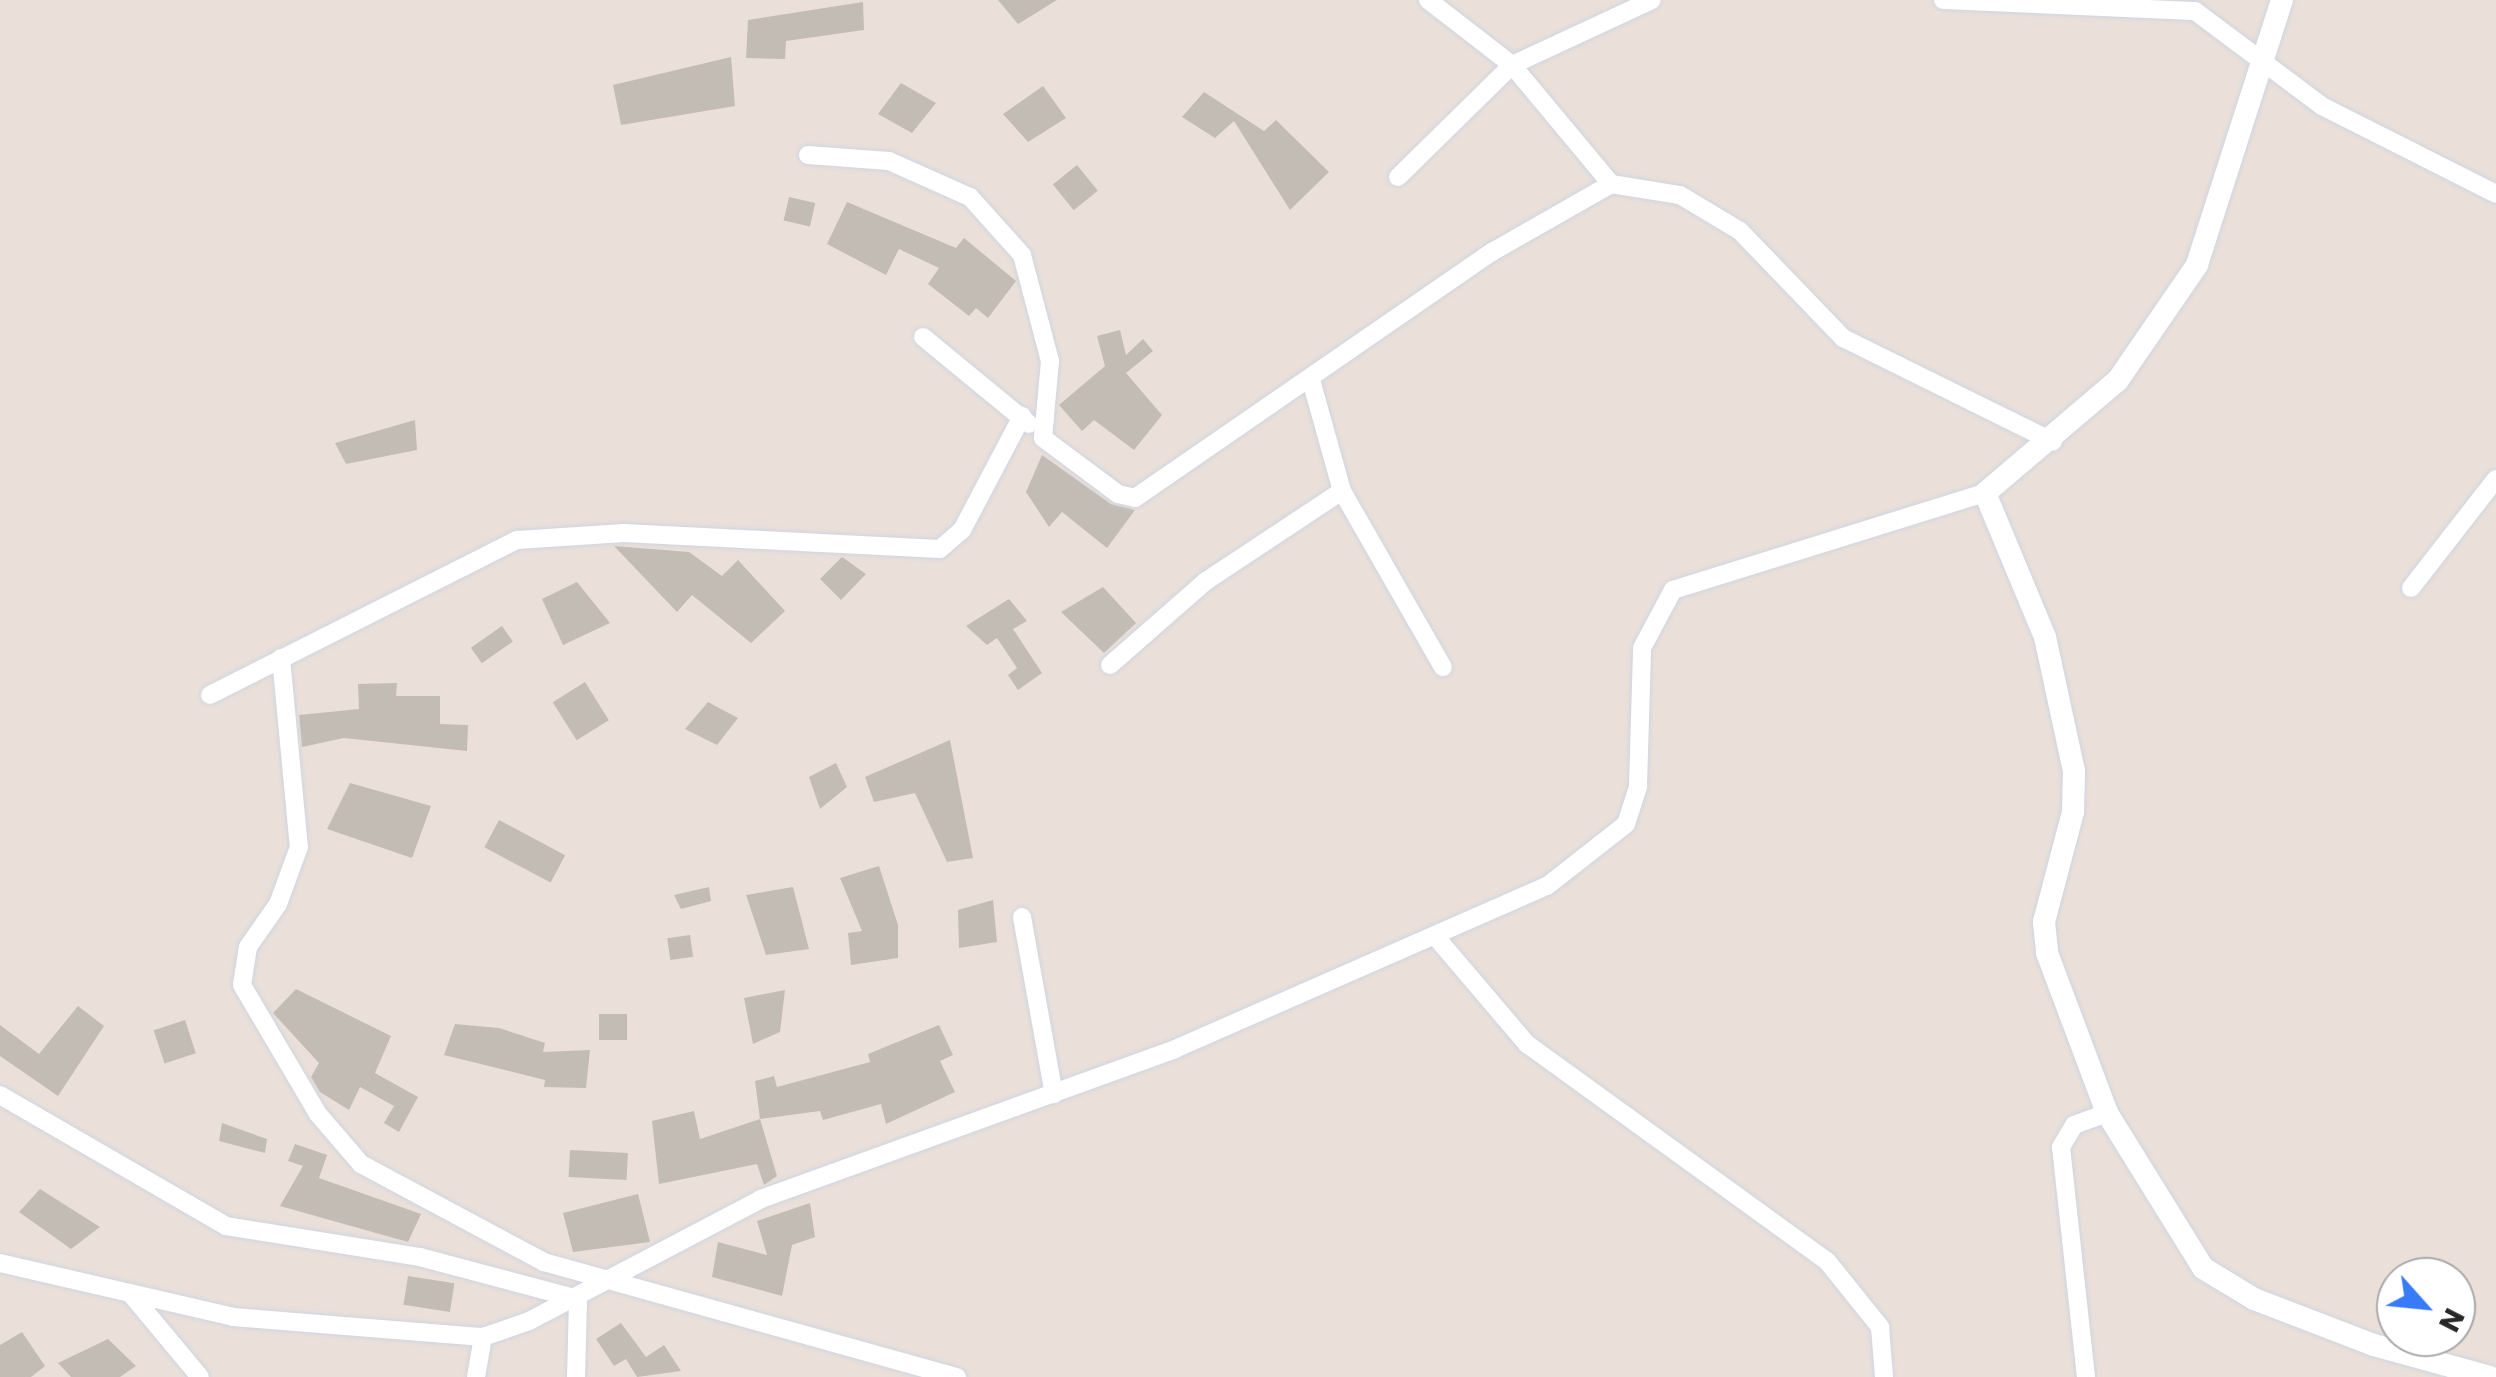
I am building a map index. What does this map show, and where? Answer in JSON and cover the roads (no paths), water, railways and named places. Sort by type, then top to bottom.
[{"type":"street","points":[[1428,0],[1512,65],[1611,184]]},
{"type":"street","points":[[1398,177],[1512,65],[1652,0]]},
{"type":"street","points":[[1943,0],[2192,6],[2322,106],[2496,194]]},
{"type":"street","points":[[0,1262],[233,1316],[483,1336],[578,1298],[604,1276],[761,1199],[1054,1094],[1436,936],[1546,886],[1626,824],[1638,786],[1642,648],[1673,590],[1985,493],[2052,442],[2118,380],[2197,265],[2267,60],[2282,0]]},
{"type":"street","points":[[808,155],[922,170],[970,197],[1022,256],[1050,361],[1044,438]]},
{"type":"street","points":[[924,337],[1044,438],[1134,498],[1492,252],[1611,184],[1680,195],[1740,231],[1844,338],[2052,442]]},
{"type":"street","points":[[1310,380],[1342,491],[1444,666]]},
{"type":"street","points":[[210,695],[517,540],[624,533],[940,549],[962,530],[1022,416]]},
{"type":"street","points":[[2411,588],[2496,479]]},
{"type":"street","points":[[1110,665],[1206,582],[1342,491]]},
{"type":"street","points":[[1985,493],[2064,708],[2073,812],[2044,922],[2047,953],[2107,1113],[2220,1282],[2374,1344],[2490,1377]]},
{"type":"street","points":[[282,658],[299,847],[278,904],[242,962],[249,1003],[361,1164],[496,1240],[604,1276],[956,1377]]},
{"type":"street","points":[[1022,917],[1054,1094]]},
{"type":"street","points":[[1436,936],[1527,1044],[1827,1261],[1880,1328],[1884,1377]]},
{"type":"street","points":[[0,1095],[226,1226],[420,1257],[578,1298]]},
{"type":"street","points":[[2086,1377],[2061,1147],[2074,1124],[2107,1113]]},
{"type":"street","points":[[129,1292],[200,1377]]},
{"type":"street","points":[[576,1377],[578,1298]]},
{"type":"street","points":[[476,1377],[483,1336]]}]
